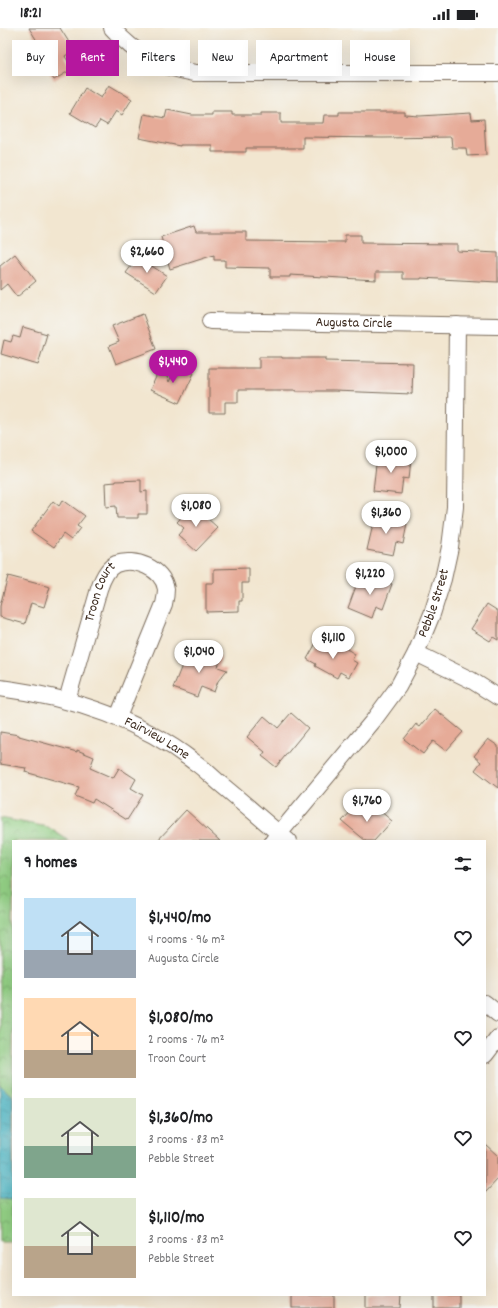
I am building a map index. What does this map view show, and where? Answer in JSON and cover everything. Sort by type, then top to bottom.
[{"type":"street","points":[[112,28],[122,40],[138,53],[156,63],[175,70],[195,73],[498,73]]},
{"type":"street","name":"Augusta Circle","points":[[210,321],[498,326]]},
{"type":"street","name":"Pebble Street","points":[[280,839],[398,687],[416,653],[432,614],[443,579],[450,547],[455,508],[457,325]]},
{"type":"street","name":"Troon Court","points":[[67,700],[104,575],[116,564],[132,562],[149,566],[160,575],[166,588],[164,604],[118,717]]},
{"type":"street","points":[[416,653],[471,680],[498,697]]},
{"type":"street","name":"Fairview Lane","points":[[0,688],[28,691],[94,708],[118,717],[163,741],[193,760],[280,839]]},
{"type":"street","points":[[486,1004],[498,1014]]},
{"type":"street","points":[[486,1054],[498,1038]]},
{"type":"green space","points":[[0,818],[48,827],[68,840],[12,840],[12,1242],[0,1242]]},
{"type":"water","points":[[0,1085],[12,1096],[12,1199],[0,1198]]},
{"type":"building","points":[[29,28],[60,28],[68,40],[66,40],[65,56],[66,73],[54,80],[51,76],[58,76],[58,40],[36,40]]},
{"type":"building","points":[[109,85],[132,99],[122,115],[116,111],[107,125],[100,121],[95,128],[70,113],[85,88],[101,98]]},
{"type":"building","points":[[167,110],[192,115],[212,115],[212,112],[232,112],[232,115],[281,113],[281,123],[323,123],[324,115],[339,115],[339,112],[405,112],[405,115],[420,116],[471,113],[472,120],[484,119],[486,155],[467,156],[466,148],[452,148],[451,137],[303,137],[303,148],[246,148],[246,152],[212,152],[212,145],[180,146],[139,138],[144,114],[165,118]]},
{"type":"building","points":[[194,226],[196,232],[246,232],[246,241],[345,242],[345,235],[361,235],[361,243],[457,244],[457,251],[498,253],[498,282],[421,278],[403,279],[403,272],[376,272],[376,280],[290,275],[290,277],[270,277],[270,268],[225,267],[225,260],[214,260],[214,255],[170,269],[161,237]]},
{"type":"building","points":[[15,254],[36,281],[17,297],[7,284],[0,290],[0,266]]},
{"type":"building","points":[[138,257],[167,276],[156,292],[126,273]]},
{"type":"building","points":[[143,314],[156,349],[116,364],[109,346],[119,342],[112,326]]},
{"type":"building","points":[[23,327],[47,334],[38,365],[1,354],[4,340],[11,342],[13,336],[20,338]]},
{"type":"building","points":[[259,357],[325,358],[325,361],[413,363],[412,394],[296,390],[238,390],[238,402],[225,402],[225,413],[209,413],[209,368],[259,368]]},
{"type":"building","points":[[162,364],[169,382],[177,365],[194,373],[180,403],[150,390]]},
{"type":"building","points":[[377,456],[411,459],[409,479],[403,478],[401,494],[373,491]]},
{"type":"building","points":[[141,480],[141,492],[147,491],[147,514],[138,514],[138,518],[117,518],[116,506],[106,507],[105,483]]},
{"type":"building","points":[[63,500],[85,516],[77,526],[80,528],[71,540],[63,534],[54,547],[31,531],[53,501],[59,506]]},
{"type":"building","points":[[193,505],[218,528],[196,551],[178,535],[184,528],[177,522]]},
{"type":"building","points":[[375,516],[407,524],[403,544],[396,542],[393,555],[367,550]]},
{"type":"building","points":[[249,568],[249,583],[242,583],[242,601],[239,601],[239,611],[206,612],[206,583],[214,583],[214,569]]},
{"type":"building","points":[[369,575],[392,584],[383,609],[376,606],[372,618],[348,608],[359,578],[367,581]]},
{"type":"building","points":[[8,576],[50,587],[44,607],[31,603],[25,624],[0,617],[0,606]]},
{"type":"building","points":[[487,604],[498,611],[498,640],[493,637],[490,641],[471,629]]},
{"type":"building","points":[[316,643],[326,648],[328,643],[338,649],[340,645],[355,654],[352,660],[357,663],[349,677],[340,672],[337,678],[315,666],[316,664],[307,659]]},
{"type":"building","points":[[198,648],[221,658],[218,667],[227,670],[218,681],[214,692],[201,687],[197,697],[173,688],[185,658],[192,661]]},
{"type":"building","points":[[435,709],[463,732],[446,751],[433,741],[423,754],[404,739],[416,724],[420,727]]},
{"type":"building","points":[[291,713],[308,728],[276,767],[262,756],[265,752],[247,737],[264,716],[278,728]]},
{"type":"building","points":[[0,732],[19,735],[77,752],[77,750],[94,757],[90,768],[113,778],[119,768],[136,779],[131,788],[143,795],[127,820],[94,799],[92,803],[75,796],[79,787],[25,772],[26,768],[0,764]]},
{"type":"building","points":[[488,739],[498,746],[498,788],[475,770],[481,762],[474,756]]},
{"type":"building","points":[[372,804],[392,821],[375,840],[365,840],[342,821],[356,806],[364,812]]},
{"type":"building","points":[[186,810],[219,840],[158,840]]},
{"type":"building","points":[[486,1145],[498,1156],[498,1179],[486,1192]]},
{"type":"building","points":[[292,1296],[334,1296],[334,1308],[292,1308]]},
{"type":"building","points":[[366,1296],[401,1296],[400,1308],[366,1308]]},
{"type":"building","points":[[434,1296],[459,1296],[459,1308],[434,1308]]}]
